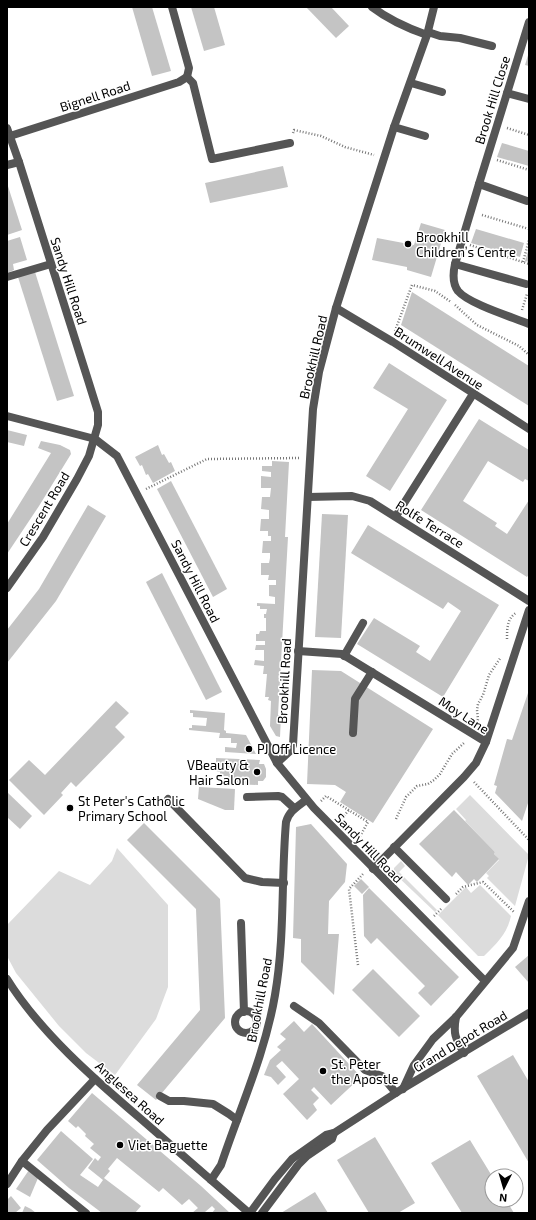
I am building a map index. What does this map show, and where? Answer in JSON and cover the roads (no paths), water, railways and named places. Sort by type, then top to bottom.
[{"type":"street","points":[[172,7],[189,68],[187,77],[193,83],[212,159],[290,143]]},
{"type":"street","points":[[372,7],[403,26],[440,36],[460,38],[492,46]]},
{"type":"street","name":"Brookhill Road","points":[[277,763],[291,750],[293,745],[313,409],[316,386],[336,308],[394,127],[427,33],[434,7]]},
{"type":"street","name":"Brook Hill Close","points":[[529,22],[461,243],[453,277],[457,290],[468,300],[529,324]]},
{"type":"street","name":"Bignell Road","points":[[8,132],[179,82],[187,77]]},
{"type":"street","points":[[410,83],[442,92]]},
{"type":"street","points":[[508,93],[529,99]]},
{"type":"street","points":[[394,127],[425,136]]},
{"type":"street","name":"Sandy Hill Road","points":[[8,132],[19,162],[98,412],[98,425],[95,439],[118,456],[277,763],[306,800],[371,868],[485,981]]},
{"type":"street","points":[[7,165],[19,162]]},
{"type":"street","points":[[479,184],[527,201]]},
{"type":"street","points":[[7,277],[51,264]]},
{"type":"street","points":[[455,264],[527,286]]},
{"type":"street","name":"Brumwell Avenue","points":[[336,308],[390,340],[529,429]]},
{"type":"street","points":[[396,516],[473,394]]},
{"type":"street","points":[[7,416],[95,439]]},
{"type":"street","name":"Crescent Road","points":[[7,588],[46,531],[77,479],[89,456],[95,439]]},
{"type":"street","name":"Rolfe Terrace","points":[[308,497],[352,496],[370,501],[529,601]]},
{"type":"street","points":[[486,742],[529,611]]},
{"type":"street","points":[[344,656],[363,623]]},
{"type":"street","name":"Moy Lane","points":[[298,652],[342,654],[486,742],[476,763],[467,774],[371,868]]},
{"type":"street","points":[[353,733],[355,699],[372,672]]},
{"type":"street","points":[[247,798],[278,796],[282,797],[294,808],[306,800]]},
{"type":"street","points":[[168,800],[245,878],[262,882],[284,883]]},
{"type":"street","name":"Brookhill Road","points":[[211,1180],[221,1165],[260,1059],[268,1028],[275,995],[278,970],[284,883],[286,822],[288,816],[294,808]]},
{"type":"street","points":[[394,847],[448,901]]},
{"type":"street","points":[[294,1006],[320,1023],[365,1070],[382,1076],[399,1091],[414,1065],[433,1038],[456,1017],[513,948],[529,901]]},
{"type":"street","points":[[242,923],[244,1012]]},
{"type":"street","name":"Anglesea Road","points":[[7,979],[16,994],[42,1025],[95,1080],[249,1213]]},
{"type":"street","points":[[250,1012],[254,1015],[257,1021],[256,1026],[252,1032],[240,1032],[237,1029],[235,1022],[236,1018],[239,1014],[250,1012]]},
{"type":"street","name":"Grand Depot Road","points":[[305,1154],[332,1139],[334,1133],[399,1091],[529,1014]]},
{"type":"street","points":[[456,1017],[454,1035],[464,1053]]},
{"type":"street","points":[[256,1026],[268,1028]]},
{"type":"street","points":[[7,1184],[22,1161],[47,1130],[95,1080]]},
{"type":"street","points":[[160,1096],[169,1101],[212,1104],[230,1114],[237,1120]]},
{"type":"street","points":[[249,1213],[292,1159],[305,1154]]},
{"type":"street","points":[[262,1213],[305,1154]]},
{"type":"street","points":[[22,1161],[86,1213]]},
{"type":"place","name":"Brookhill Children’s Centre","points":[[408,244]]},
{"type":"place","name":"PJ Off Licence","points":[[249,749]]},
{"type":"place","name":"VBeauty & Hair Salon","points":[[257,772]]},
{"type":"place","name":"St Peter's Catholic Primary School","points":[[70,808]]},
{"type":"place","name":"St. Peter the Apostle","points":[[323,1071]]},
{"type":"place","name":"Viet Baguette","points":[[120,1145]]}]
